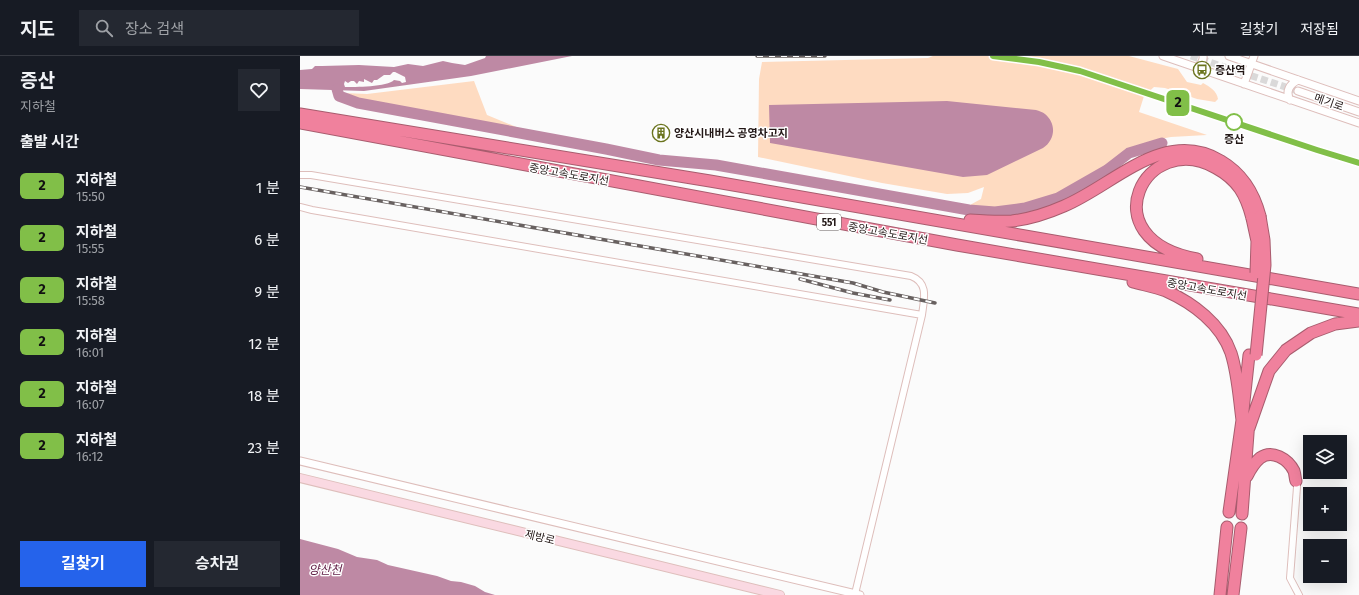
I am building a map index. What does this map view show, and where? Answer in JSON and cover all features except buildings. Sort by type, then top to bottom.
[{"type":"highway","name":"중앙고속도로지선","points":[[300,114],[710,181],[1359,294]]},
{"type":"highway","name":"중앙고속도로지선","points":[[300,124],[1020,257],[1359,314]]},
{"type":"highway","points":[[710,181],[731,180],[953,218],[988,221],[1013,221],[1065,206],[1146,160],[1165,153],[1186,150],[1208,154],[1232,168],[1250,188],[1256,200],[1256,217]]},
{"type":"highway","points":[[1229,512],[1245,424],[1252,355],[1265,265],[1264,240],[1256,217],[1242,191],[1228,176],[1207,163],[1191,159],[1175,160],[1154,171],[1143,182],[1137,197],[1136,209],[1138,220],[1145,234],[1151,240],[1170,251],[1192,258],[1316,282],[1328,288]]},
{"type":"highway","points":[[1020,257],[1033,264],[1128,281],[1165,291],[1195,307],[1217,328],[1230,352],[1236,374],[1245,424],[1242,514]]},
{"type":"highway","points":[[1245,424],[1269,371],[1286,350],[1311,333],[1335,324],[1359,321]]},
{"type":"highway","points":[[1244,480],[1252,466],[1260,458],[1266,455],[1274,455],[1281,457],[1287,462],[1294,471],[1296,481]]},
{"type":"highway","points":[[1220,595],[1227,527]]},
{"type":"highway","points":[[1233,595],[1241,528]]},
{"type":"main road","name":"제방로","points":[[300,478],[780,595]]},
{"type":"street","points":[[1163,56],[1359,123]]},
{"type":"street","points":[[1196,68],[1200,64],[1203,56]]},
{"type":"street","points":[[1229,56],[1359,101]]},
{"type":"street","points":[[1244,84],[1254,56]]},
{"type":"street","points":[[1290,100],[1288,96],[1289,88],[1292,83],[1298,80]]},
{"type":"street","name":"메기로","points":[[1298,91],[1359,112]]},
{"type":"street","points":[[300,175],[311,175],[911,276],[918,279],[923,286],[925,294],[922,315],[858,594],[300,461]]},
{"type":"street","points":[[300,207],[922,315]]},
{"type":"street","points":[[1296,481],[1297,487],[1290,578],[1299,595]]},
{"type":"shaded area","points":[[933,56],[1129,56],[1178,69],[1187,82],[1201,85],[1203,83],[1215,91],[1218,99],[1215,102],[1197,99],[1165,88],[1154,87],[1144,96],[1139,112],[1207,135],[1171,137],[1155,140],[1125,151],[1098,171],[1050,197],[1021,205],[997,209],[968,206],[981,199],[984,187],[968,193],[947,194],[882,183],[758,157],[759,79],[762,62],[928,58]]},
{"type":"shaded area","points":[[474,81],[487,115],[526,131],[357,101],[348,97],[344,93],[367,94]]},
{"type":"water","points":[[486,56],[572,56],[471,76],[364,91],[300,89],[300,70],[312,69],[315,66],[359,65],[394,67],[408,64],[423,66],[443,61],[465,65],[485,58]],"holes":[[[395,72],[405,77],[406,82],[402,83],[394,80],[385,84],[356,87],[345,87],[344,84],[345,81],[348,83],[354,81],[357,84],[359,81],[364,82],[364,79],[372,83],[374,80],[377,80],[384,75],[390,75]]]},
{"type":"water","points":[[947,101],[1040,111],[1049,118],[1051,122],[1053,127],[1052,136],[1047,145],[1043,148],[987,175],[963,177],[770,143],[769,105]]},
{"type":"water","name":"양산천","points":[[300,539],[338,549],[357,557],[377,560],[388,565],[475,586],[485,592],[495,595],[300,595]]},
{"type":"waterway","points":[[337,89],[339,96],[358,103],[659,160],[716,165],[969,210],[995,212],[1025,208],[1058,198],[1107,170],[1129,153],[1162,143]]},
{"type":"tunnel","points":[[1191,56],[1298,91]]},
{"type":"railway","points":[[757,56],[825,56]]},
{"type":"railway","points":[[993,56],[1042,63],[1088,74],[1135,88],[1359,163]]},
{"type":"railway","points":[[300,187],[853,283],[883,292],[935,303]]},
{"type":"railway","points":[[800,279],[853,293],[890,300]]},
{"type":"metro line","name":"2","points":[[993,56],[1039,62],[1080,71],[1359,163]]},
{"type":"place","name":"증산역","points":[[1202,70]]},
{"type":"place","name":"증산","points":[[1234,122]]},
{"type":"place","name":"양산시내버스 공영차고지","points":[[661,133]]}]
